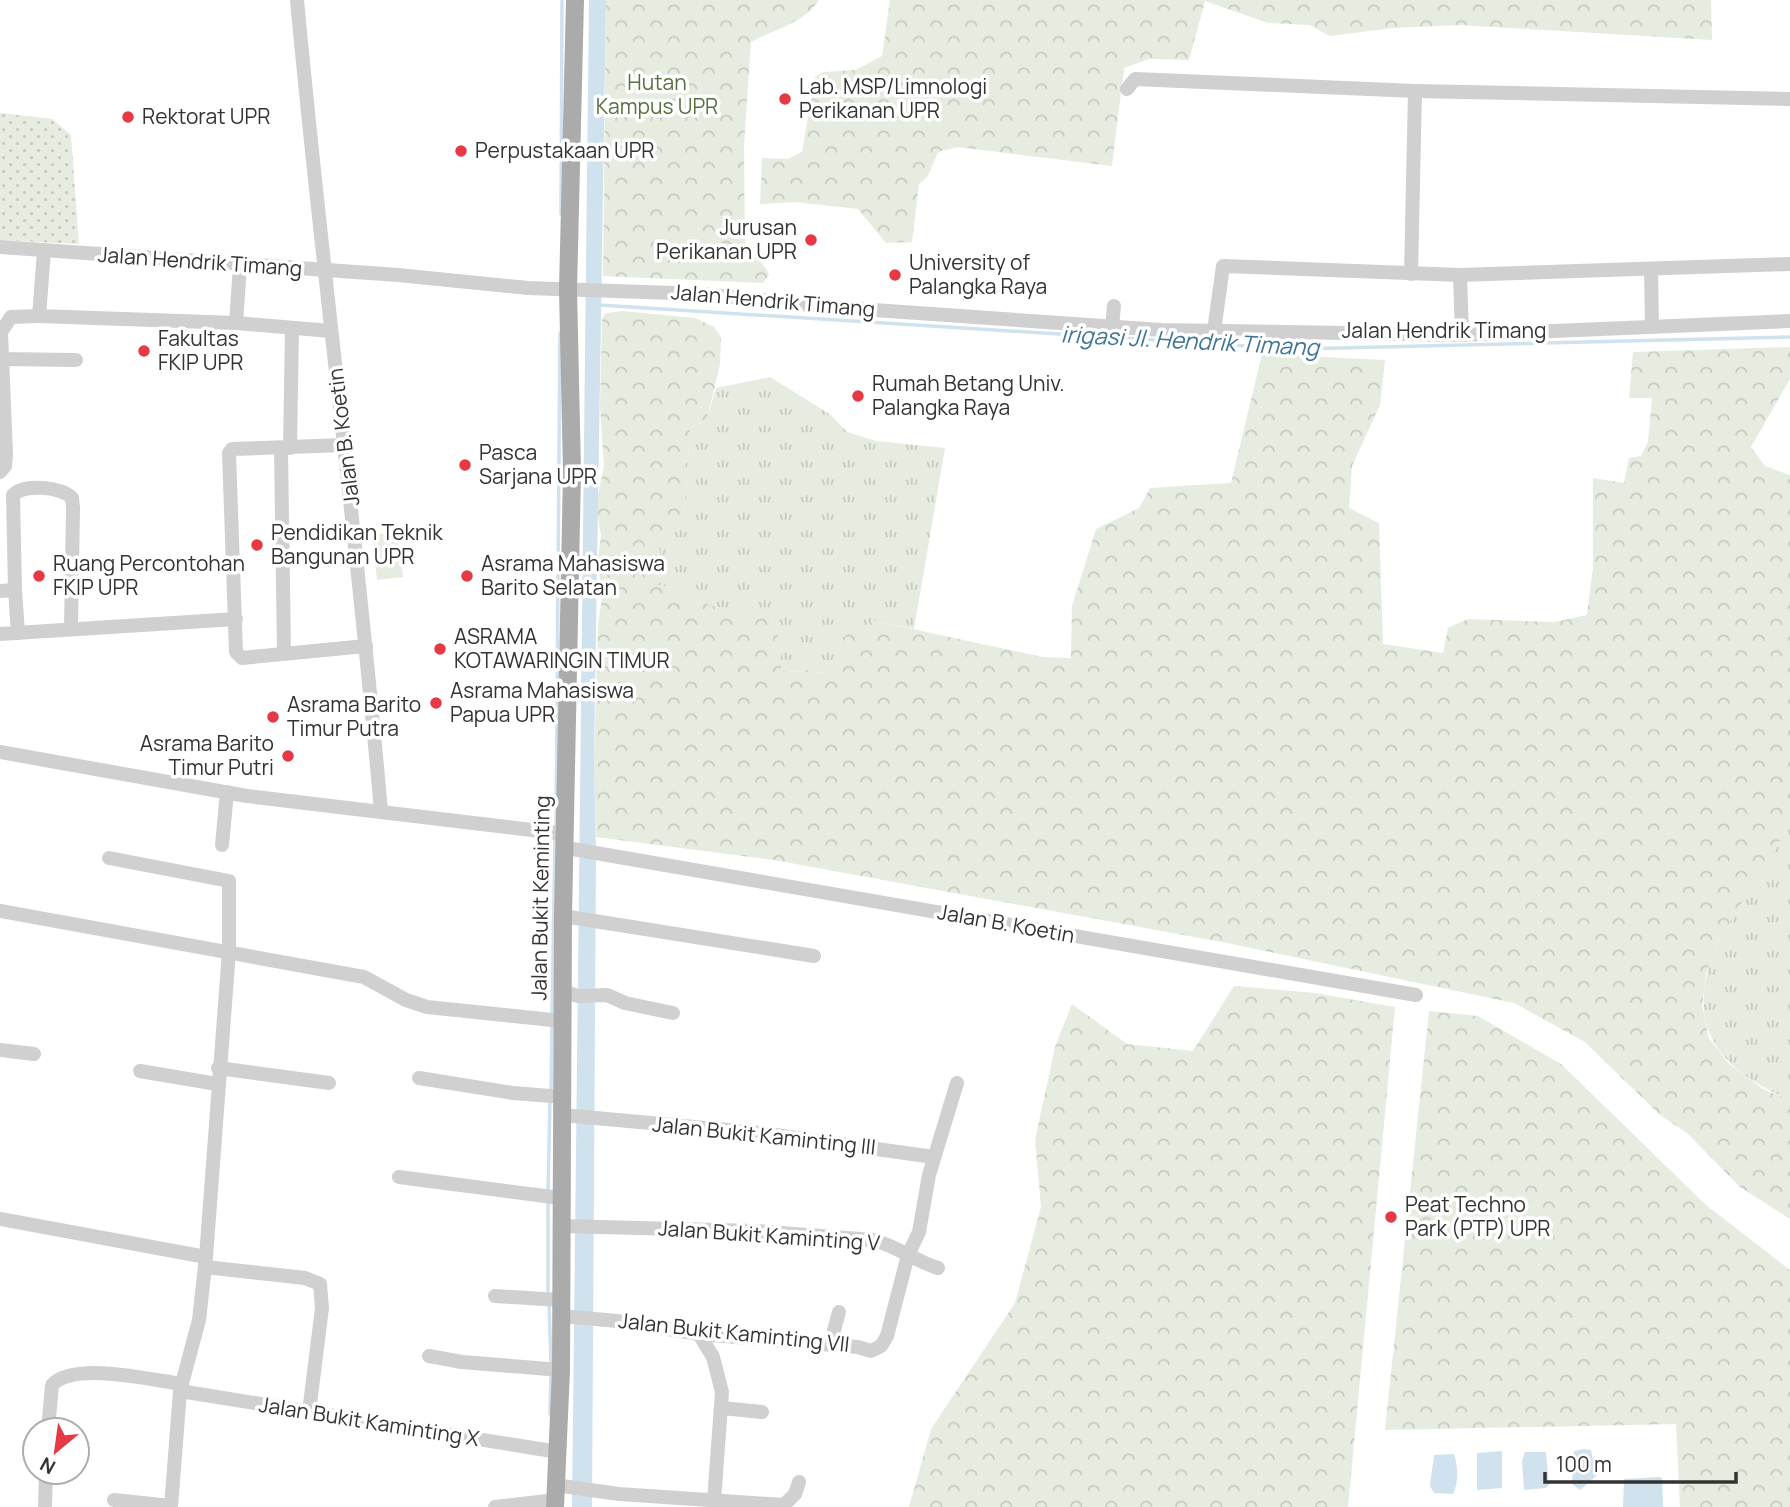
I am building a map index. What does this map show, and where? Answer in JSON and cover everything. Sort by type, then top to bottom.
[{"type":"main road","name":"Jalan Bukit Keminting","points":[[559,1495],[558,1452],[568,1226],[560,1198],[567,1109],[562,1021],[570,994],[572,472],[581,289],[575,0]]},
{"type":"street","name":"Jalan B. Koetin","points":[[297,0],[366,646],[381,813]]},
{"type":"street","points":[[1127,89],[1135,79],[1415,91],[1790,99]]},
{"type":"street","points":[[1411,274],[1415,91]]},
{"type":"street","name":"Jalan Hendrik Timang","points":[[0,247],[1112,327],[1462,335],[1790,321]]},
{"type":"street","points":[[39,316],[44,251]]},
{"type":"street","points":[[1214,331],[1223,266],[1460,275],[1790,264]]},
{"type":"street","points":[[236,323],[240,266]]},
{"type":"street","points":[[1651,269],[1652,327]]},
{"type":"street","points":[[1460,275],[1462,335]]},
{"type":"street","points":[[1112,327],[1114,306]]},
{"type":"street","points":[[0,472],[5,466],[6,455],[1,332],[11,317],[236,323],[331,331]]},
{"type":"street","points":[[284,653],[286,449],[292,328]]},
{"type":"street","points":[[1,359],[76,360]]},
{"type":"street","points":[[345,445],[232,449],[227,458],[238,656],[366,646]]},
{"type":"street","points":[[18,632],[7,534],[16,491],[61,490],[72,498],[71,628]]},
{"type":"street","points":[[0,591],[15,590]]},
{"type":"street","points":[[0,634],[236,619]]},
{"type":"street","points":[[0,752],[227,792],[381,813],[571,844]]},
{"type":"street","points":[[222,845],[227,792]]},
{"type":"street","name":"Jalan B. Koetin","points":[[571,844],[596,852],[1416,995]]},
{"type":"street","points":[[109,858],[229,881],[229,951],[218,1068],[206,1262],[199,1320],[181,1388],[171,1506],[114,1500]]},
{"type":"street","points":[[0,911],[364,977],[406,1000],[427,1007],[562,1021]]},
{"type":"street","points":[[571,917],[814,956]]},
{"type":"street","points":[[570,994],[594,997],[607,995],[625,1003],[673,1013]]},
{"type":"street","points":[[0,1050],[34,1054]]},
{"type":"street","points":[[218,1068],[329,1083]]},
{"type":"street","points":[[140,1071],[217,1084]]},
{"type":"street","name":"Jalan Bukit Kaminting III","points":[[419,1078],[513,1093],[593,1118],[761,1132],[934,1157]]},
{"type":"street","name":"Jalan Bukit Kaminting VII","points":[[495,1296],[593,1318],[699,1334],[871,1351],[881,1346],[890,1325],[908,1255],[919,1232],[934,1157],[957,1083]]},
{"type":"street","points":[[399,1177],[560,1198]]},
{"type":"street","points":[[0,1219],[206,1262],[305,1278],[320,1284],[322,1308],[309,1412]]},
{"type":"street","name":"Jalan Bukit Kaminting V","points":[[568,1226],[756,1231],[873,1240],[888,1244],[938,1268]]},
{"type":"street","points":[[830,1345],[839,1312]]},
{"type":"street","points":[[699,1334],[720,1375],[722,1408],[714,1501]]},
{"type":"street","points":[[429,1356],[462,1362],[561,1370]]},
{"type":"street","name":"Jalan Bukit Kaminting X","points":[[49,1416],[52,1385],[69,1374],[115,1375],[309,1412],[558,1452]]},
{"type":"street","points":[[722,1408],[762,1412]]},
{"type":"street","points":[[495,1507],[592,1490],[784,1504],[794,1494],[799,1482]]},
{"type":"street","points":[[45,1507],[46,1486]]},
{"type":"green space","name":"Hutan Kampus UPR","points":[[606,0],[819,0],[798,20],[751,42],[744,145],[745,243],[767,270],[769,275],[763,283],[603,276]]},
{"type":"green space","points":[[890,0],[1711,0],[1712,40],[1461,25],[1393,28],[1330,36],[1309,25],[1268,23],[1205,1],[1189,60],[1149,59],[1124,68],[1112,166],[958,147],[938,152],[928,176],[919,184],[912,242],[886,243],[858,209],[795,202],[760,204],[762,158],[788,159],[802,152],[815,77],[824,72],[855,70],[882,56]]},
{"type":"green space","points":[[0,113],[52,119],[71,135],[79,244],[0,240]]},
{"type":"green space","points":[[622,311],[695,318],[714,327],[721,337],[720,364],[707,420],[690,428],[685,506],[678,530],[651,539],[660,550],[659,585],[678,589],[695,599],[745,618],[770,615],[781,643],[781,671],[830,673],[846,635],[875,621],[1043,657],[1071,658],[1072,606],[1096,529],[1139,508],[1150,488],[1231,483],[1262,354],[1385,360],[1380,405],[1352,466],[1349,508],[1379,523],[1383,644],[1443,653],[1448,628],[1468,619],[1555,622],[1587,615],[1593,567],[1593,478],[1624,483],[1629,458],[1641,456],[1648,442],[1652,398],[1629,398],[1633,352],[1790,347],[1790,379],[1751,447],[1765,466],[1790,475],[1790,824],[1719,940],[1706,974],[1702,1005],[1709,1038],[1728,1063],[1763,1089],[1790,1100],[1790,1219],[1740,1187],[1687,1133],[1660,1115],[1585,1042],[1514,1003],[1227,943],[774,860],[596,837],[594,758],[598,625],[602,598],[598,559],[601,536],[596,505],[604,466],[600,407],[602,319],[606,313]]},
{"type":"green space","points":[[770,377],[831,415],[847,432],[876,441],[945,448],[914,629],[875,621],[847,635],[830,673],[781,671],[781,643],[770,615],[745,618],[695,599],[678,589],[659,585],[660,550],[651,539],[678,530],[685,506],[690,428],[707,420],[716,388]]},
{"type":"green space","points":[[397,532],[403,577],[377,580],[372,535]]},
{"type":"green space","points":[[1790,824],[1790,1100],[1742,1073],[1714,1043],[1704,1009],[1707,974],[1721,937],[1741,899]]},
{"type":"green space","points":[[1234,986],[1315,993],[1395,1007],[1348,1507],[909,1507],[931,1429],[1015,1303],[1041,1207],[1035,1140],[1055,1047],[1072,1004],[1127,1044],[1193,1051]]},
{"type":"green space","points":[[1429,1011],[1478,1016],[1561,1064],[1706,1205],[1790,1270],[1790,1507],[1680,1507],[1676,1424],[1385,1430]]},
{"type":"water","points":[[589,0],[606,0],[594,758],[596,852],[592,1507],[572,1507]]},
{"type":"water","points":[[1591,1450],[1596,1476],[1580,1490],[1572,1484],[1574,1451]]},
{"type":"water","points":[[1502,1451],[1502,1488],[1477,1490],[1477,1453]]},
{"type":"water","points":[[1525,1452],[1546,1452],[1549,1485],[1546,1488],[1524,1490],[1522,1461]]},
{"type":"water","points":[[1454,1454],[1457,1474],[1453,1494],[1434,1493],[1430,1486],[1434,1455]]},
{"type":"water","points":[[1662,1478],[1663,1507],[1623,1507],[1624,1479]]},
{"type":"waterway","points":[[561,214],[562,0]]},
{"type":"waterway","name":"irigasi Jl. Hendrik Timang","points":[[599,305],[1297,349],[1790,337]]},
{"type":"waterway","points":[[556,830],[560,333]]},
{"type":"waterway","points":[[552,1015],[555,837]]},
{"type":"waterway","points":[[551,1092],[552,1023]]},
{"type":"waterway","points":[[548,1193],[550,1100]]},
{"type":"waterway","points":[[548,1201],[548,1295]]},
{"type":"waterway","points":[[549,1303],[551,1365]]},
{"type":"waterway","points":[[550,1414],[551,1373]]},
{"type":"place","name":"Lab. MSP/Limnologi Perikanan UPR","points":[[785,99]]},
{"type":"place","name":"Rektorat UPR","points":[[128,117]]},
{"type":"place","name":"Perpustakaan UPR","points":[[461,151]]},
{"type":"place","name":"Jurusan Perikanan UPR","points":[[811,240]]},
{"type":"place","name":"University of Palangka Raya","points":[[895,275]]},
{"type":"place","name":"Fakultas FKIP UPR","points":[[144,351]]},
{"type":"place","name":"Rumah Betang Univ. Palangka Raya","points":[[858,396]]},
{"type":"place","name":"Pasca Sarjana UPR","points":[[465,465]]},
{"type":"place","name":"Pendidikan Teknik Bangunan UPR","points":[[257,545]]},
{"type":"place","name":"Ruang Percontohan FKIP UPR","points":[[39,576]]},
{"type":"place","name":"Asrama Mahasiswa Barito Selatan","points":[[467,576]]},
{"type":"place","name":"ASRAMA KOTAWARINGIN TIMUR","points":[[440,649]]},
{"type":"place","name":"Asrama Mahasiswa Papua UPR","points":[[436,703]]},
{"type":"place","name":"Asrama Barito Timur Putra","points":[[273,717]]},
{"type":"place","name":"Asrama Barito Timur Putri","points":[[288,756]]},
{"type":"place","name":"Peat Techno Park (PTP) UPR","points":[[1391,1217]]}]
